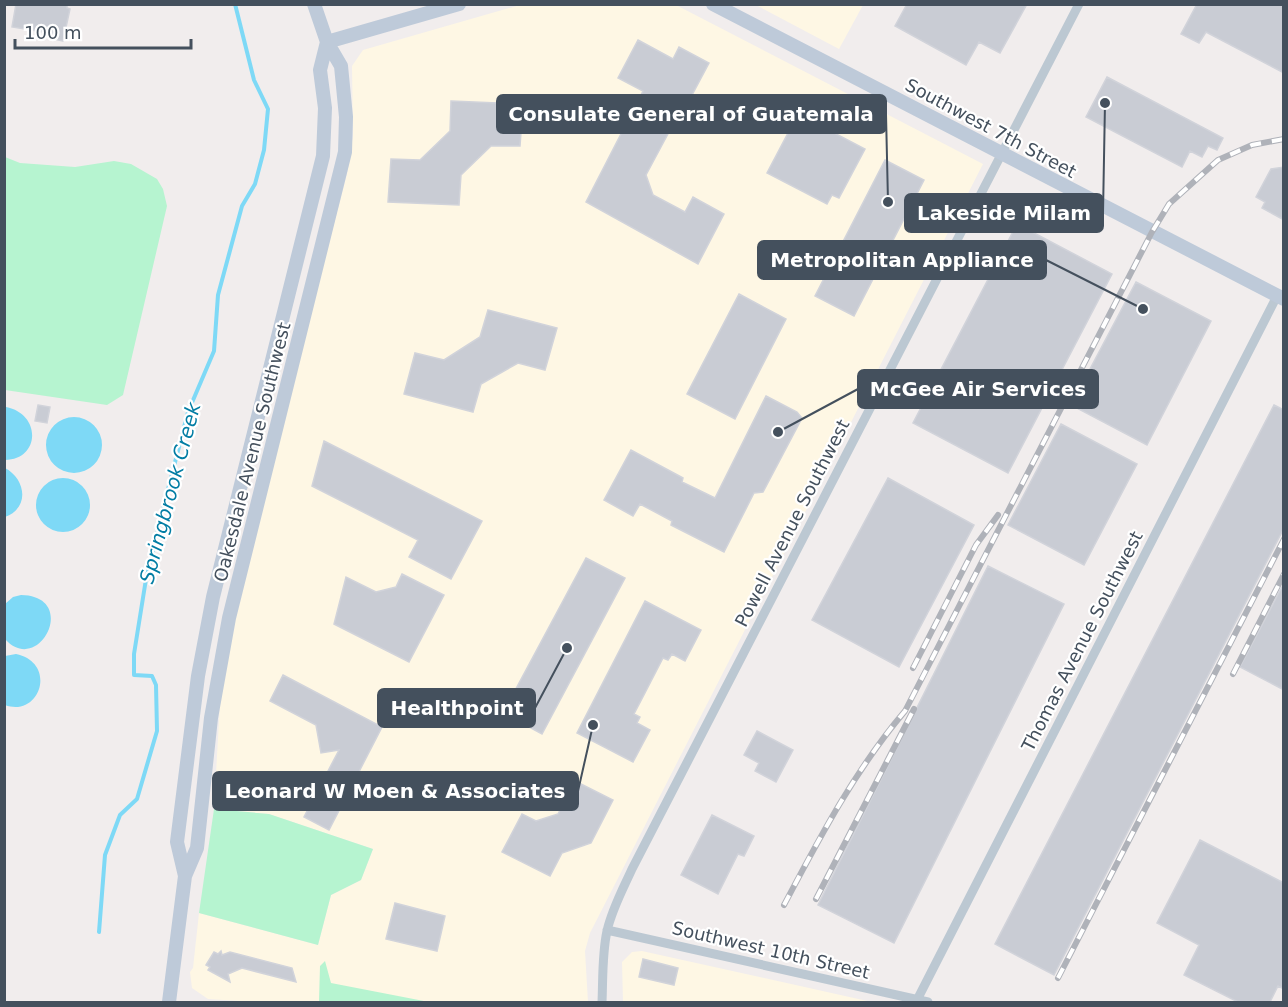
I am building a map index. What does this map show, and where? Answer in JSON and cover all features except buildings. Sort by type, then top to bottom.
[{"type":"street","name":"Oakesdale Avenue Southwest","points":[[170,1002],[185,876],[197,848],[212,718],[234,598],[345,152],[346,117],[342,66],[327,42],[314,4]]},
{"type":"street","points":[[327,42],[459,4]]},
{"type":"street","name":"Southwest 7th Street","points":[[713,4],[1280,298]]},
{"type":"street","name":"Powell Avenue Southwest","points":[[602,1002],[603,956],[607,930],[632,869],[1078,4]]},
{"type":"street","name":"Oakesdale Avenue Southwest","points":[[185,876],[177,842],[190,730],[213,597],[323,156],[325,108],[320,70],[327,42]]},
{"type":"street","points":[[286,391],[281,363],[303,270],[301,250]]},
{"type":"street","name":"Thomas Avenue Southwest","points":[[917,1000],[1280,298]]},
{"type":"street","points":[[190,730],[201,704],[219,609],[234,598]]},
{"type":"street","name":"Southwest 10th Street","points":[[607,930],[928,1002]]},
{"type":"shaded area","points":[[520,5],[676,5],[983,164],[590,933],[585,951],[588,1002],[255,1002],[208,999],[192,988],[190,972],[193,968],[199,913],[318,945],[331,895],[361,880],[373,849],[269,814],[214,809],[222,668],[255,528],[347,174],[353,136],[352,66],[363,50]]},
{"type":"shaded area","points":[[756,5],[863,5],[839,49]]},
{"type":"shaded area","points":[[642,951],[872,1002],[623,1002],[622,962],[632,952]]},
{"type":"green space","points":[[5,157],[20,163],[75,167],[114,161],[131,164],[157,179],[163,189],[167,206],[123,395],[107,405],[5,390]]},
{"type":"green space","points":[[214,809],[269,814],[373,849],[361,880],[331,895],[318,945],[199,913]]},
{"type":"green space","points":[[325,961],[331,983],[429,1002],[319,1002],[320,966]]},
{"type":"water","points":[[6,407],[18,411],[26,418],[31,427],[32,436],[25,453],[17,458],[5,460]]},
{"type":"water","points":[[74,417],[85,419],[94,425],[100,434],[102,445],[100,456],[94,465],[85,471],[74,473],[63,471],[54,465],[48,456],[46,445],[48,434],[54,425],[63,419]]},
{"type":"water","points":[[5,468],[12,473],[21,486],[22,500],[13,513],[5,517]]},
{"type":"water","points":[[63,478],[73,480],[82,486],[88,495],[90,505],[88,515],[82,524],[73,530],[63,532],[53,530],[44,524],[38,515],[36,505],[38,495],[44,486],[53,480]]},
{"type":"water","points":[[21,595],[39,599],[48,608],[51,619],[48,632],[41,642],[30,648],[18,648],[5,639],[5,604],[13,597]]},
{"type":"water","points":[[16,654],[29,659],[37,668],[40,678],[35,697],[27,704],[17,707],[5,705],[5,656]]},
{"type":"waterway","name":"Springbrook Creek","points":[[99,932],[105,855],[120,815],[137,799],[157,731],[156,685],[152,676],[134,675],[134,654],[146,579],[188,412],[214,351],[218,295],[242,206],[255,184],[264,150],[268,109],[254,80],[235,4]]},
{"type":"railway","points":[[784,905],[854,780],[905,711],[1152,232],[1169,204],[1218,160],[1252,145],[1284,139]]},
{"type":"railway","points":[[913,668],[976,545],[998,515]]},
{"type":"railway","points":[[1058,978],[1284,539]]},
{"type":"railway","points":[[1233,674],[1284,574]]},
{"type":"railway","points":[[816,899],[914,709]]},
{"type":"place","name":"Lakeside Milam","points":[[1105,103]]},
{"type":"place","name":"Consulate General of Guatemala","points":[[888,202]]},
{"type":"place","name":"Metropolitan Appliance","points":[[1143,309]]},
{"type":"place","name":"McGee Air Services","points":[[778,432]]},
{"type":"place","name":"Healthpoint","points":[[567,648]]},
{"type":"place","name":"Leonard W Moen & Associates","points":[[593,725]]}]
